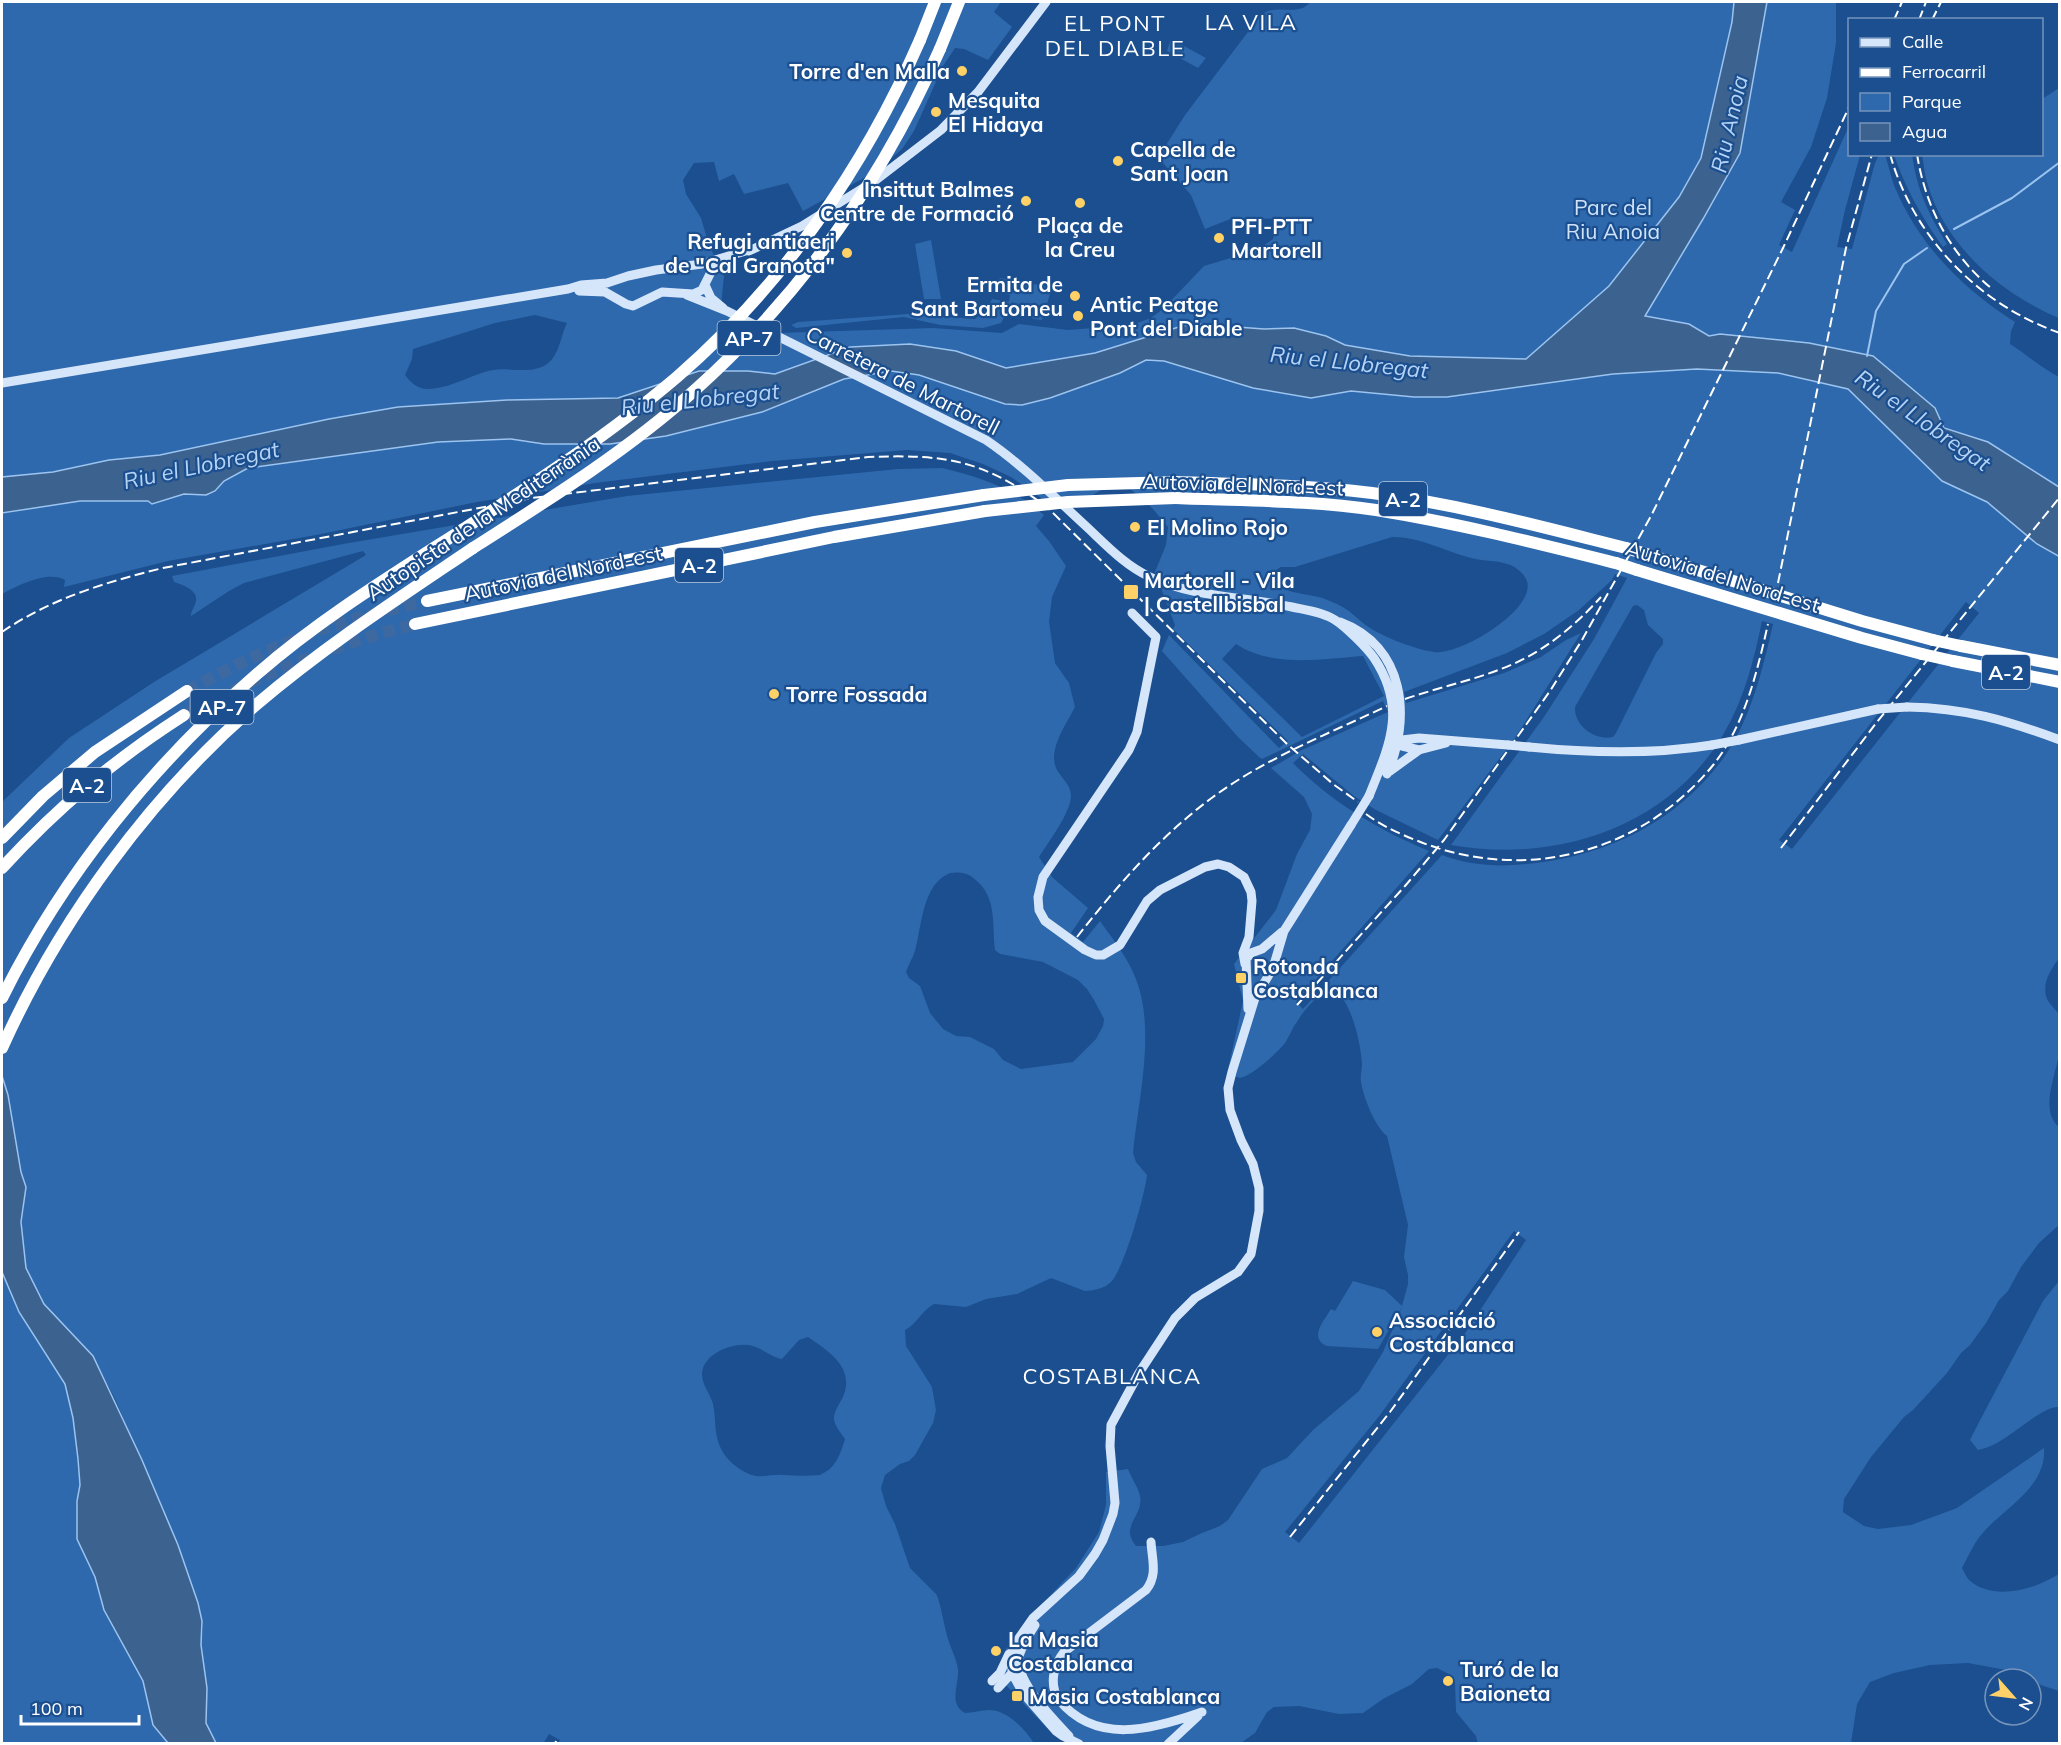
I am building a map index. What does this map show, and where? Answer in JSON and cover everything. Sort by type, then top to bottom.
[{"type":"highway","name":"Autopista de la Mediterrània","points":[[2,998],[35,938],[81,868],[115,822],[165,764],[257,674],[322,624],[518,494],[627,418],[678,376],[737,319],[770,283],[838,192],[886,112],[935,2]]},
{"type":"highway","name":"Autopista de la Mediterrània","points":[[2,1048],[48,958],[78,910],[154,810],[222,737],[255,706],[331,644],[597,467],[645,432],[694,391],[758,329],[819,256],[882,165],[924,87],[959,2]]},
{"type":"highway","name":"Autovia del Nord-est","points":[[427,601],[815,522],[984,495],[1068,485],[1176,482],[1307,486],[1374,494],[1487,513],[1626,548],[1862,621],[1933,640],[2060,665]]},
{"type":"highway","name":"Autovia del Nord-est","points":[[415,624],[834,537],[985,511],[1068,502],[1176,498],[1304,503],[1374,510],[1484,529],[1616,563],[1922,654],[2060,682]]},
{"type":"highway","name":"A-2","points":[[2,838],[43,796],[95,752],[187,691]]},
{"type":"highway","name":"A-2","points":[[2,868],[39,827],[111,765],[184,715]]},
{"type":"main road","points":[[568,289],[605,292],[633,306],[663,292],[687,295],[698,293],[717,265],[802,226],[876,180],[941,130],[978,92],[1046,2]]},
{"type":"main road","points":[[2,383],[568,289],[580,285],[608,284],[623,278],[702,264],[752,249]]},
{"type":"main road","points":[[693,265],[703,271],[711,298],[727,311]]},
{"type":"main road","points":[[620,300],[617,288],[623,278]]},
{"type":"main road","name":"Carretera de Martorell","points":[[687,295],[727,311],[979,436],[1018,464],[1116,554],[1148,576],[1188,589],[1309,611],[1336,621],[1366,648],[1378,664],[1385,679]]},
{"type":"main road","points":[[1132,613],[1156,637],[1137,732],[1129,750],[1043,877],[1038,891],[1039,910],[1050,926],[1085,950],[1096,955],[1107,954],[1115,950],[1124,940],[1147,901],[1155,894],[1197,871],[1218,864],[1229,867],[1240,873],[1250,886],[1252,901],[1249,935],[1243,953],[1246,967],[1248,1018]]},
{"type":"main road","points":[[1336,621],[1353,627],[1368,638],[1387,662],[1397,685],[1401,723],[1398,743],[1387,774]]},
{"type":"main road","points":[[1385,679],[1394,691],[1398,743],[1419,750]]},
{"type":"main road","points":[[1369,796],[1392,736],[1391,696],[1385,679]]},
{"type":"main road","points":[[1384,761],[1402,740],[1419,738],[1616,753],[1669,751],[1712,746],[1878,709],[1907,707],[1944,708],[1980,714],[2060,740]]},
{"type":"main road","points":[[1401,723],[1406,730],[1419,738]]},
{"type":"main road","points":[[1059,1595],[1034,1618],[1015,1645],[995,1685],[1012,1673],[1034,1627],[1059,1595],[1087,1566],[1110,1524],[1115,1491],[1110,1437],[1123,1399],[1154,1347],[1175,1318],[1195,1298],[1238,1272],[1251,1254],[1259,1211],[1258,1182],[1232,1116],[1228,1097],[1232,1072],[1248,1018],[1273,968],[1284,930],[1369,796],[1387,774],[1419,750],[1450,741]]},
{"type":"main road","points":[[1246,967],[1251,953],[1260,949],[1284,930]]},
{"type":"main road","points":[[1249,935],[1260,949],[1271,955],[1274,962]]},
{"type":"main road","points":[[1246,967],[1257,977],[1268,975]]},
{"type":"main road","points":[[1151,1542],[1154,1573],[1146,1590],[1064,1652],[1058,1659],[1054,1671],[1054,1688],[1056,1696],[1066,1710],[1081,1724],[1101,1733],[1140,1734],[1202,1712],[1168,1743]]},
{"type":"main road","points":[[1015,1645],[1011,1659],[1012,1673],[1023,1693],[1046,1721],[1063,1736],[1077,1743]]},
{"type":"main road","points":[[1020,1655],[1019,1670],[1033,1693]]},
{"type":"main road","points":[[1000,1673],[1012,1673],[1077,1743]]},
{"type":"main road","points":[[1174,1722],[1180,1732],[1178,1743]]},
{"type":"green space","name":"Parc del Riu Anoia","points":[[2,2],[1001,2],[994,12],[1012,27],[988,60],[964,49],[955,48],[943,66],[914,131],[902,149],[875,172],[803,211],[788,183],[744,194],[734,174],[719,181],[714,162],[694,163],[683,180],[686,194],[701,218],[709,245],[724,276],[721,306],[739,324],[745,334],[933,328],[1002,333],[1019,324],[1068,330],[1106,327],[1121,329],[1151,318],[1163,309],[1204,266],[1247,253],[1273,239],[1278,219],[1233,218],[1205,229],[1191,195],[1163,163],[1163,150],[1185,115],[1264,13],[1300,9],[1310,2],[1734,2],[1732,22],[1701,158],[1679,197],[1609,286],[1526,359],[1410,356],[1345,345],[1326,336],[1294,328],[1264,329],[1196,324],[1182,326],[1095,353],[1006,369],[956,351],[911,344],[850,347],[775,374],[748,371],[699,371],[618,398],[507,400],[398,407],[329,419],[160,455],[109,460],[53,472],[2,477]],"holes":[[[535,315],[567,323],[554,356],[541,367],[528,370],[493,370],[444,387],[427,389],[415,385],[405,375],[412,359],[413,349],[495,323]]]},
{"type":"green space","points":[[1767,2],[1836,2],[1836,43],[1827,98],[1811,147],[1781,202],[1795,210],[1779,245],[1792,252],[1848,128],[1848,156],[1860,156],[1837,247],[1852,249],[1875,163],[1878,156],[1885,156],[1894,186],[1906,210],[1931,248],[1945,265],[1978,296],[2015,322],[2011,331],[2010,344],[2059,377],[2059,487],[1988,442],[1944,428],[1935,407],[1873,356],[1809,343],[1720,334],[1709,336],[1689,324],[1645,316],[1740,153]]},
{"type":"green space","points":[[1171,39],[1206,58],[1198,68],[1167,51]]},
{"type":"green space","points":[[2059,88],[2059,318],[2037,308],[1996,281],[1961,246],[1935,205],[1926,179],[1922,156],[2043,156],[2043,98]]},
{"type":"green space","points":[[1894,156],[1912,156],[1924,201],[1947,244],[1943,247],[1915,203]]},
{"type":"green space","points":[[931,240],[941,299],[924,299],[915,244]]},
{"type":"green space","points":[[1000,278],[1050,287],[1042,320],[1015,311],[1017,304],[1012,302],[1001,323],[983,328],[940,325],[904,317],[796,328],[791,325],[798,322],[908,314],[975,319],[987,309],[992,299],[1009,302],[1010,295],[994,292],[996,281]]},
{"type":"green space","points":[[1146,360],[1164,361],[1253,388],[1311,398],[1351,391],[1414,397],[1447,397],[1613,374],[1697,369],[1778,373],[1848,389],[1942,481],[1987,502],[2037,544],[2059,557],[2060,957],[2050,971],[2045,993],[2059,1015],[2060,1049],[2049,1102],[2053,1120],[2059,1127],[2060,1224],[2039,1243],[2021,1267],[2008,1291],[1999,1300],[1970,1345],[1871,1457],[1844,1499],[1843,1512],[1864,1526],[1878,1529],[1911,1525],[1957,1508],[2044,1448],[2039,1475],[2022,1496],[1981,1535],[1962,1568],[1969,1580],[1979,1587],[2002,1592],[2027,1588],[2059,1574],[2059,1691],[2043,1686],[2043,1667],[1990,1667],[1968,1663],[1930,1665],[1894,1673],[1870,1682],[1857,1704],[1851,1743],[1478,1744],[1476,1736],[1456,1712],[1455,1682],[1451,1675],[1437,1668],[1429,1669],[1412,1684],[1383,1699],[1363,1713],[1339,1714],[1299,1706],[1274,1707],[1267,1712],[1255,1733],[1241,1743],[1068,1744],[1046,1727],[1003,1682],[1002,1663],[1006,1649],[1042,1604],[1076,1568],[1099,1532],[1106,1505],[1106,1472],[1128,1469],[1138,1489],[1139,1509],[1130,1533],[1136,1546],[1163,1546],[1183,1542],[1220,1526],[1228,1520],[1262,1469],[1287,1458],[1313,1430],[1359,1391],[1383,1352],[1402,1307],[1378,1349],[1327,1346],[1321,1343],[1319,1329],[1331,1309],[1335,1311],[1353,1281],[1385,1290],[1402,1306],[1408,1284],[1404,1257],[1408,1225],[1387,1136],[1374,1119],[1364,1095],[1361,1082],[1360,1045],[1350,1011],[1339,994],[1332,990],[1312,1003],[1303,1012],[1285,1043],[1257,1069],[1240,1078],[1227,1074],[1243,1001],[1234,964],[1276,910],[1297,854],[1310,830],[1312,814],[1304,797],[1271,768],[1302,750],[1388,712],[1383,701],[1262,759],[1259,757],[1238,737],[1162,651],[1169,635],[1279,748],[1288,741],[1173,629],[1175,625],[1155,572],[1166,545],[1168,527],[1153,509],[1119,479],[1093,495],[1049,506],[1011,477],[983,464],[950,453],[907,450],[772,461],[595,483],[477,502],[316,535],[168,561],[64,587],[65,580],[58,577],[42,578],[24,583],[2,594],[2,513],[5,512],[80,501],[149,501],[152,504],[184,494],[205,495],[215,492],[224,481],[248,468],[438,442],[511,439],[544,444],[666,436],[762,412],[844,379],[891,371],[919,375],[1005,404],[1022,405],[1050,398],[1120,373]],"holes":[[[1392,537],[1423,542],[1471,558],[1510,565],[1526,578],[1527,593],[1520,605],[1493,629],[1460,647],[1434,652],[1381,634],[1331,601],[1293,592],[1285,589],[1275,580],[1273,572],[1281,567],[1295,567]],[[1615,574],[1627,578],[1594,639],[1544,717],[1451,845],[1490,849],[1530,849],[1569,843],[1606,831],[1641,815],[1673,793],[1701,766],[1724,733],[1748,679],[1762,621],[1773,624],[1749,709],[1725,756],[1687,798],[1642,830],[1617,842],[1564,858],[1512,865],[1477,864],[1442,855],[1303,1009],[1296,1002],[1429,851],[1356,814],[1323,790],[1293,763],[1303,754],[1354,796],[1376,810],[1438,840],[1515,738],[1581,633],[1541,657],[1504,673],[1406,703],[1404,692],[1507,653],[1544,634],[1579,610],[1612,580]],[[1966,602],[1979,613],[1792,849],[1779,840]],[[1637,605],[1644,610],[1648,625],[1663,639],[1663,644],[1656,653],[1616,733],[1613,737],[1599,737],[1582,726],[1575,707],[1633,606]],[[1236,644],[1250,652],[1281,659],[1314,660],[1363,656],[1384,696],[1302,737],[1222,659]],[[1514,1231],[1526,1240],[1466,1332],[1299,1543],[1285,1532],[1380,1415]]]},
{"type":"green space","points":[[942,468],[970,475],[1008,491],[1044,515],[1036,526],[1066,566],[1052,597],[1049,622],[1055,663],[1069,683],[1075,707],[1054,753],[1056,768],[1071,792],[1070,803],[1039,857],[1052,877],[1088,908],[1071,933],[1083,942],[1100,921],[1132,970],[1143,1008],[1144,1070],[1133,1153],[1136,1162],[1147,1175],[1133,1231],[1116,1274],[1109,1284],[1091,1290],[1085,1291],[1051,1278],[1017,1294],[986,1299],[966,1307],[934,1304],[926,1310],[905,1330],[906,1346],[932,1387],[936,1410],[933,1423],[915,1455],[885,1475],[881,1488],[910,1568],[938,1598],[957,1666],[955,1694],[957,1705],[965,1713],[989,1710],[1002,1713],[1021,1726],[1034,1743],[558,1744],[560,1740],[549,1734],[543,1744],[216,1743],[206,1723],[207,1688],[201,1645],[203,1629],[198,1603],[178,1545],[115,1399],[93,1356],[44,1304],[26,1268],[21,1222],[24,1206],[24,1179],[8,1095],[2,1076],[2,802],[69,738],[154,682],[366,555],[363,551],[244,583],[191,616],[196,601],[195,594],[189,588],[174,582],[172,576],[343,544],[627,496],[898,469]],"holes":[[[959,872],[970,875],[985,890],[993,915],[995,950],[1000,954],[1043,962],[1078,980],[1087,989],[1104,1019],[1103,1026],[1096,1039],[1073,1062],[1021,1069],[1003,1060],[994,1049],[970,1037],[956,1036],[943,1029],[930,1013],[920,986],[909,978],[906,972],[915,951],[928,896],[941,878],[950,873]],[[808,1337],[832,1355],[843,1369],[846,1378],[846,1387],[834,1418],[836,1427],[845,1439],[839,1456],[834,1465],[820,1475],[756,1476],[745,1472],[729,1460],[721,1450],[716,1434],[713,1404],[702,1378],[704,1367],[708,1360],[721,1350],[738,1345],[753,1346],[782,1359],[799,1340]]]},
{"type":"green space","points":[[2,1272],[19,1312],[65,1384],[73,1418],[78,1459],[80,1485],[77,1501],[95,1577],[113,1627],[128,1649],[143,1681],[153,1725],[168,1743],[2,1743]]},
{"type":"green space","points":[[2059,1281],[2059,1407],[2042,1412],[2000,1441],[1978,1450],[1970,1440],[2043,1301]]},
{"type":"water","points":[[1734,2],[1767,2],[1740,153],[1645,316],[1689,324],[1709,336],[1720,334],[1809,343],[1873,356],[1935,408],[1944,428],[1988,442],[2059,487],[2060,557],[2037,544],[1987,502],[1942,481],[1848,389],[1778,373],[1697,369],[1613,374],[1447,397],[1414,397],[1351,391],[1311,398],[1253,388],[1164,361],[1146,360],[1120,373],[1050,398],[1022,405],[1005,404],[919,375],[891,371],[844,379],[762,412],[666,436],[610,444],[544,444],[511,439],[438,442],[248,468],[224,481],[215,491],[206,495],[184,494],[152,504],[148,501],[80,501],[2,513],[2,477],[53,472],[109,460],[160,455],[329,419],[398,407],[507,400],[618,398],[699,371],[748,371],[775,374],[850,347],[910,344],[956,351],[1006,368],[1095,353],[1182,326],[1196,324],[1264,329],[1294,328],[1326,336],[1345,345],[1410,356],[1526,359],[1609,286],[1679,197],[1701,158],[1732,22]]},
{"type":"water","points":[[2,1076],[8,1095],[21,1172],[26,1187],[21,1222],[26,1268],[44,1304],[93,1356],[142,1460],[178,1545],[202,1621],[201,1645],[207,1688],[206,1723],[216,1743],[168,1743],[153,1725],[143,1681],[104,1610],[95,1577],[77,1539],[77,1501],[80,1485],[78,1459],[73,1418],[65,1384],[19,1312],[2,1272]]},
{"type":"waterway","points":[[1954,229],[2012,198],[2060,162]]},
{"type":"waterway","name":"Riu el Llobregat","points":[[1867,356],[1876,311],[1904,264],[1927,248]]},
{"type":"tunnel","points":[[187,691],[282,644],[322,629],[427,601]]},
{"type":"tunnel","points":[[184,715],[240,687],[297,663],[385,632],[415,624]]},
{"type":"railway","points":[[1895,18],[1902,2]]},
{"type":"railway","points":[[1920,18],[1926,2]]},
{"type":"railway","points":[[1933,18],[1941,2]]},
{"type":"railway","points":[[1297,1005],[1444,840],[1550,691],[1582,640],[1651,516],[1783,248],[1848,109]]},
{"type":"railway","points":[[1778,583],[1846,248],[1871,156]]},
{"type":"railway","points":[[1891,156],[1915,213],[1953,264],[2002,305],[2030,321],[2060,333]]},
{"type":"railway","points":[[1917,156],[1926,192],[1942,228],[1963,260],[1991,288]]},
{"type":"railway","points":[[2,632],[39,610],[79,593],[163,568],[532,498],[868,457],[943,459],[964,463],[1004,479],[1048,508],[1287,744],[1333,784],[1358,802]]},
{"type":"railway","points":[[1781,848],[1877,722],[2060,497]]},
{"type":"railway","points":[[1405,699],[1489,673],[1530,656],[1556,639],[1601,597]]},
{"type":"railway","points":[[1366,814],[1418,841],[1458,854],[1499,860],[1540,859],[1579,852],[1617,839],[1652,820],[1685,795],[1714,764],[1742,715],[1768,624]]},
{"type":"railway","points":[[1077,937],[1140,862],[1175,828],[1213,797],[1276,758],[1387,706]]},
{"type":"railway","points":[[1290,1537],[1390,1412],[1519,1232]]},
{"type":"place","name":"Torre d'en Malla","points":[[962,71]]},
{"type":"place","name":"Mesquita El Hidaya","points":[[936,112]]},
{"type":"place","name":"Capella de Sant Joan","points":[[1118,161]]},
{"type":"place","name":"Insittut Balmes Centre de Formació","points":[[1026,201]]},
{"type":"place","name":"Plaça de la Creu","points":[[1080,203]]},
{"type":"place","name":"PFI-PTT Martorell","points":[[1219,238]]},
{"type":"place","name":"Refugi antiaeri de \"Cal Granota\"","points":[[847,253]]},
{"type":"place","name":"Ermita de Sant Bartomeu","points":[[1075,296]]},
{"type":"place","name":"Antic Peatge Pont del Diable","points":[[1078,316]]},
{"type":"place","name":"El Molino Rojo","points":[[1135,527]]},
{"type":"place","name":"Martorell - Vila | Castellbisbal","points":[[1131,592]]},
{"type":"place","name":"Torre Fossada","points":[[774,694]]},
{"type":"place","name":"Rotonda Costablanca","points":[[1241,978]]},
{"type":"place","name":"Associació Costablanca","points":[[1377,1332]]},
{"type":"place","name":"La Masia Costablanca","points":[[996,1651]]},
{"type":"place","name":"Turó de la Baioneta","points":[[1448,1681]]},
{"type":"place","name":"Masia Costablanca","points":[[1017,1696]]},
{"type":"district","name":"LA VILA","points":[[1251,22]]},
{"type":"district","name":"EL PONT DEL DIABLE","points":[[1115,36]]},
{"type":"district","name":"COSTABLANCA","points":[[1112,1376]]},
{"type":"water label","name":"Riu Anoia","points":[[1729,124]]}]
